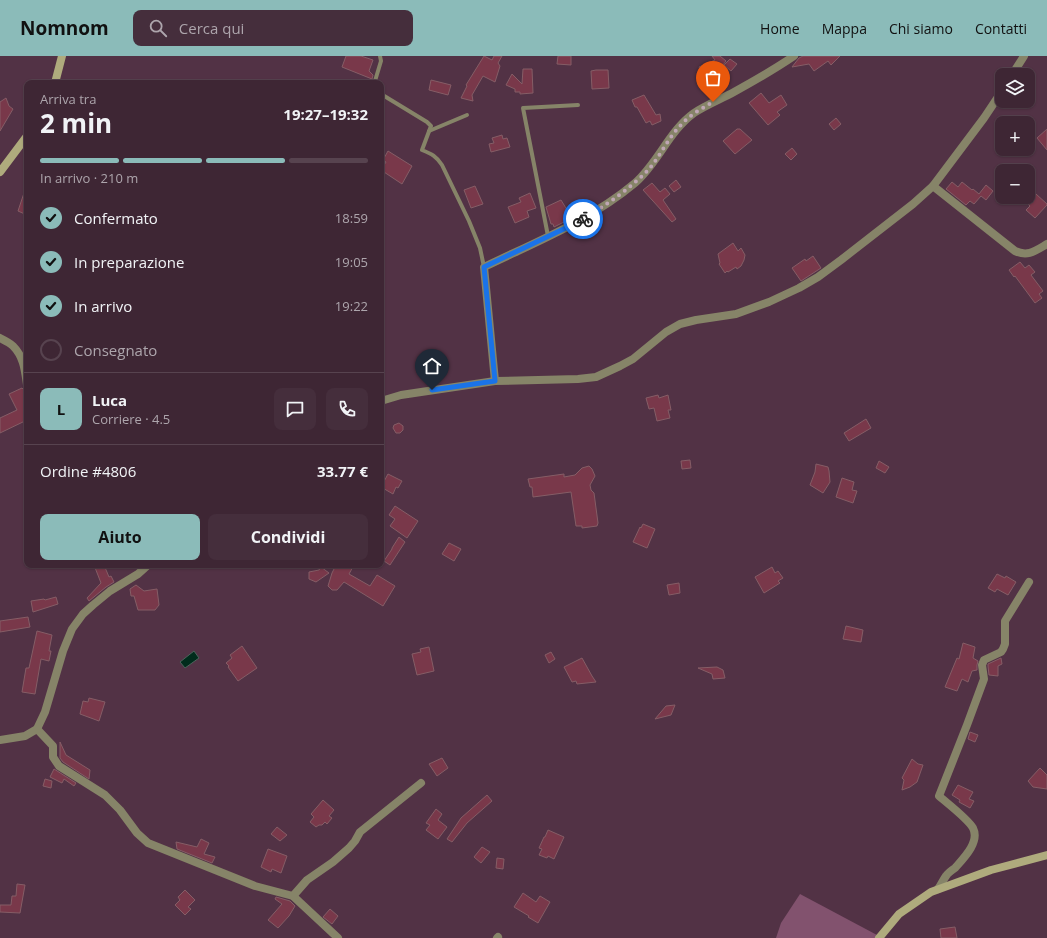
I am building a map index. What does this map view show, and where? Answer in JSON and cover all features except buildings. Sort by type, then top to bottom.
[{"type":"main road","points":[[57,80],[62,56]]},
{"type":"main road","points":[[0,172],[24,140]]},
{"type":"main road","points":[[879,938],[899,914],[931,892],[991,870],[1047,855]]},
{"type":"street","points":[[495,381],[484,267],[572,225],[598,210],[635,182],[650,168],[682,123],[694,114],[734,92],[793,56]]},
{"type":"street","points":[[1016,68],[1024,56]]},
{"type":"street","points":[[384,401],[401,395],[495,381],[578,379],[596,376],[633,359],[666,332],[680,324],[736,314],[769,302],[799,288],[818,277],[913,204],[933,186],[995,102]]},
{"type":"street","points":[[933,186],[1015,251],[1021,254],[1031,253],[1047,244]]},
{"type":"street","points":[[0,338],[12,345],[21,356],[24,364]]},
{"type":"street","points":[[0,740],[24,736],[37,729],[45,712],[63,651],[72,629],[83,614],[93,605],[110,591],[138,574],[145,568]]},
{"type":"street","points":[[938,890],[946,876],[967,855],[975,838],[973,829],[967,821],[939,796],[984,679],[982,665],[984,660],[1001,652],[1003,649],[1005,644],[1006,621],[1008,615],[1029,582]]},
{"type":"street","points":[[37,729],[53,746],[53,757],[59,766],[105,795],[120,810],[137,833],[148,843],[255,886],[293,896],[338,938]]},
{"type":"street","points":[[293,896],[307,880],[333,862],[349,848],[360,832],[421,783]]},
{"type":"lane","points":[[375,80],[381,61],[380,56]]},
{"type":"lane","points":[[384,96],[427,122],[431,126],[422,150],[438,158],[442,165],[469,221],[480,248],[484,267]]},
{"type":"lane","points":[[548,236],[523,108],[578,105]]},
{"type":"lane","points":[[429,131],[467,115]]},
{"type":"shaded area","points":[[194,651],[199,658],[185,668],[180,662]]},
{"type":"shaded area","points":[[800,894],[877,935],[876,938],[776,938],[781,923]]},
{"type":"way so far","points":[[583,219],[598,210],[635,182],[650,168],[682,123],[713,102]]},
{"type":"route","points":[[432,390],[495,381],[484,267],[583,219]]}]
